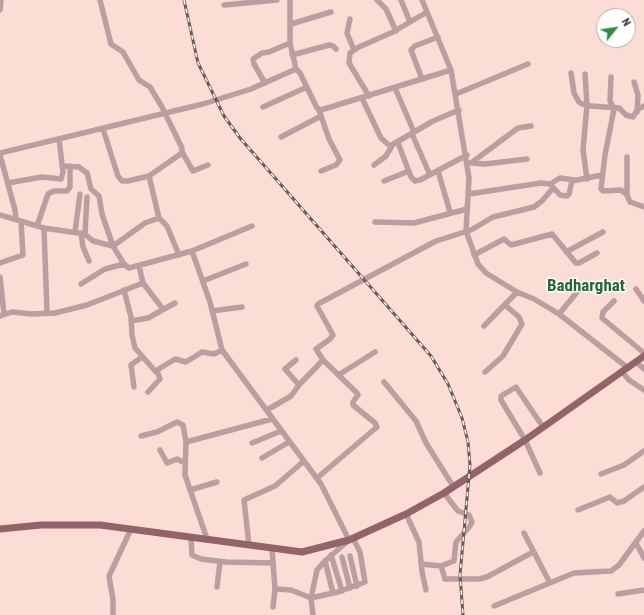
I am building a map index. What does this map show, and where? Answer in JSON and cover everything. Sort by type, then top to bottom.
[{"type":"main road","points":[[0,529],[41,525],[100,525],[302,552],[351,539],[406,514],[444,493],[525,440],[644,355]]},
{"type":"street","points":[[0,10],[2,0]]},
{"type":"street","points":[[100,0],[112,44],[123,52],[139,80],[150,87],[166,114],[182,152],[193,171],[208,165]]},
{"type":"street","points":[[224,5],[277,0]]},
{"type":"street","points":[[290,0],[290,43],[296,69],[298,70],[319,110],[329,139],[340,160],[336,165],[321,171]]},
{"type":"street","points":[[377,0],[386,9],[396,31]]},
{"type":"street","points":[[401,0],[410,22]]},
{"type":"street","points":[[422,0],[452,70],[469,163],[469,194],[466,231],[474,255],[482,270],[518,292],[534,299],[559,314],[625,370],[629,380],[644,390]]},
{"type":"street","points":[[291,24],[331,12]]},
{"type":"street","points":[[369,96],[349,63],[348,56],[354,50],[396,31],[427,12]]},
{"type":"street","points":[[350,19],[347,33],[354,50]]},
{"type":"street","points":[[422,79],[411,50],[415,46],[438,37]]},
{"type":"street","points":[[265,83],[254,64],[253,59],[262,53],[269,52],[290,43]]},
{"type":"street","points":[[292,56],[329,45],[336,49]]},
{"type":"street","points":[[456,94],[528,64]]},
{"type":"street","points":[[0,263],[22,255],[18,220],[0,154],[166,114],[231,96],[296,69]]},
{"type":"street","points":[[319,110],[324,110],[452,70]]},
{"type":"street","points":[[572,73],[576,98],[579,102],[587,105],[620,109],[626,115],[633,117],[644,106]]},
{"type":"street","points":[[585,74],[587,105],[583,150],[587,179]]},
{"type":"street","points":[[611,78],[610,101],[614,108],[601,188],[602,190],[620,189],[627,195],[631,203],[644,207]]},
{"type":"street","points":[[634,82],[638,95],[637,112]]},
{"type":"street","points":[[263,107],[307,87]]},
{"type":"street","points":[[395,88],[430,175]]},
{"type":"street","points":[[362,98],[381,138],[387,144],[392,146]]},
{"type":"street","points":[[374,165],[386,156],[392,146],[433,121],[459,110]]},
{"type":"street","points":[[281,137],[321,116]]},
{"type":"street","points":[[469,163],[518,128],[531,126]]},
{"type":"street","points":[[103,129],[118,176],[122,181],[149,176],[182,152]]},
{"type":"street","points":[[8,183],[42,178],[60,180],[62,177],[62,166],[59,139]]},
{"type":"street","points":[[398,143],[409,171],[415,181],[430,175],[467,155]]},
{"type":"street","points":[[627,157],[627,195]]},
{"type":"street","points":[[469,163],[485,164],[527,159]]},
{"type":"street","points":[[62,166],[79,167],[87,173],[91,189],[99,196],[102,214],[113,246],[124,264],[131,268],[192,251],[252,226]]},
{"type":"street","points":[[37,226],[48,194],[54,191],[67,191],[70,187],[70,166]]},
{"type":"street","points":[[384,181],[409,171]]},
{"type":"street","points":[[438,171],[450,212]]},
{"type":"street","points":[[316,478],[377,427],[354,406],[353,402],[358,394],[340,374],[324,360],[316,349],[333,335],[318,305],[436,241],[466,231],[493,217],[534,207],[542,202],[551,186],[560,178],[574,180],[587,179],[602,175]]},
{"type":"street","points":[[149,176],[160,218],[167,226],[179,255]]},
{"type":"street","points":[[469,194],[541,183],[551,186],[560,195],[568,195],[574,180]]},
{"type":"street","points":[[75,232],[80,194]]},
{"type":"street","points":[[87,197],[82,243],[89,261]]},
{"type":"street","points":[[375,222],[414,223],[450,212],[467,209]]},
{"type":"street","points":[[0,215],[44,228],[83,234],[93,241],[113,246],[145,223],[160,218]]},
{"type":"street","points":[[44,228],[47,313]]},
{"type":"street","points":[[566,252],[604,232]]},
{"type":"street","points":[[474,255],[504,239],[511,245],[552,234],[577,264],[597,253]]},
{"type":"street","points":[[192,251],[203,281],[222,350],[316,478],[360,552],[365,581],[357,586],[311,598],[291,590],[275,589]]},
{"type":"street","points":[[81,284],[105,269],[124,264]]},
{"type":"street","points":[[203,281],[246,264]]},
{"type":"street","points":[[138,266],[143,283],[163,309]]},
{"type":"street","points":[[0,278],[2,315],[12,312],[47,313],[66,311],[87,305],[143,283]]},
{"type":"street","points":[[636,289],[644,300]]},
{"type":"street","points":[[124,290],[131,321],[133,343],[142,358],[160,375],[160,379],[148,392]]},
{"type":"street","points":[[559,314],[578,291]]},
{"type":"street","points":[[484,326],[518,292]]},
{"type":"street","points":[[614,301],[603,312],[602,318],[644,355]]},
{"type":"street","points":[[131,321],[148,318],[175,302]]},
{"type":"street","points":[[212,311],[242,306]]},
{"type":"street","points":[[484,372],[503,356],[522,324],[519,317],[505,306]]},
{"type":"street","points":[[156,372],[158,369],[175,359],[186,362],[202,352],[214,354],[222,350]]},
{"type":"street","points":[[340,374],[375,352]]},
{"type":"street","points":[[134,387],[131,365],[142,358]]},
{"type":"street","points":[[296,360],[285,370],[299,385]]},
{"type":"street","points":[[267,410],[291,396],[299,385],[324,360]]},
{"type":"street","points":[[636,362],[644,369]]},
{"type":"street","points":[[384,382],[416,421],[426,443],[454,486]]},
{"type":"street","points":[[540,473],[525,440],[501,400],[501,396],[516,387],[543,427]]},
{"type":"street","points":[[186,442],[272,419]]},
{"type":"street","points":[[141,436],[157,432],[180,422],[184,426],[186,442],[184,463],[186,475],[207,539]]},
{"type":"street","points":[[252,444],[281,431]]},
{"type":"street","points":[[262,458],[289,442]]},
{"type":"street","points":[[160,450],[167,463],[177,459],[184,463]]},
{"type":"street","points":[[601,474],[624,465],[644,451]]},
{"type":"street","points":[[249,545],[244,500],[275,486],[304,462]]},
{"type":"street","points":[[190,490],[217,482]]},
{"type":"street","points":[[578,510],[610,497],[617,503],[621,502],[644,487]]},
{"type":"street","points":[[421,564],[441,566],[454,561],[454,548],[456,542],[472,522],[469,515],[458,511],[444,493]]},
{"type":"street","points":[[406,514],[419,540],[421,564],[426,590]]},
{"type":"street","points":[[113,615],[113,600],[109,576],[131,529]]},
{"type":"street","points":[[494,606],[574,573],[611,570],[619,565],[644,531]]},
{"type":"street","points":[[524,533],[550,583]]},
{"type":"street","points":[[190,537],[193,556],[201,559],[220,562],[273,563]]},
{"type":"street","points":[[313,615],[311,598],[315,575],[325,560],[351,539]]},
{"type":"street","points":[[636,543],[644,558]]},
{"type":"street","points":[[272,548],[275,589],[273,607]]},
{"type":"street","points":[[333,554],[342,557],[360,552]]},
{"type":"street","points":[[441,566],[445,579],[482,579],[534,552]]},
{"type":"street","points":[[333,554],[342,591]]},
{"type":"street","points":[[350,556],[357,586]]},
{"type":"street","points":[[342,557],[350,588]]},
{"type":"street","points":[[325,560],[333,593]]},
{"type":"street","points":[[218,587],[220,562]]},
{"type":"street","points":[[618,594],[644,590]]},
{"type":"railway","points":[[184,0],[198,63],[224,116],[240,138],[431,356],[448,384],[462,418],[468,442],[470,465],[460,575],[463,615]]},
{"type":"district","name":"Badharghat","points":[[586,287]]}]
